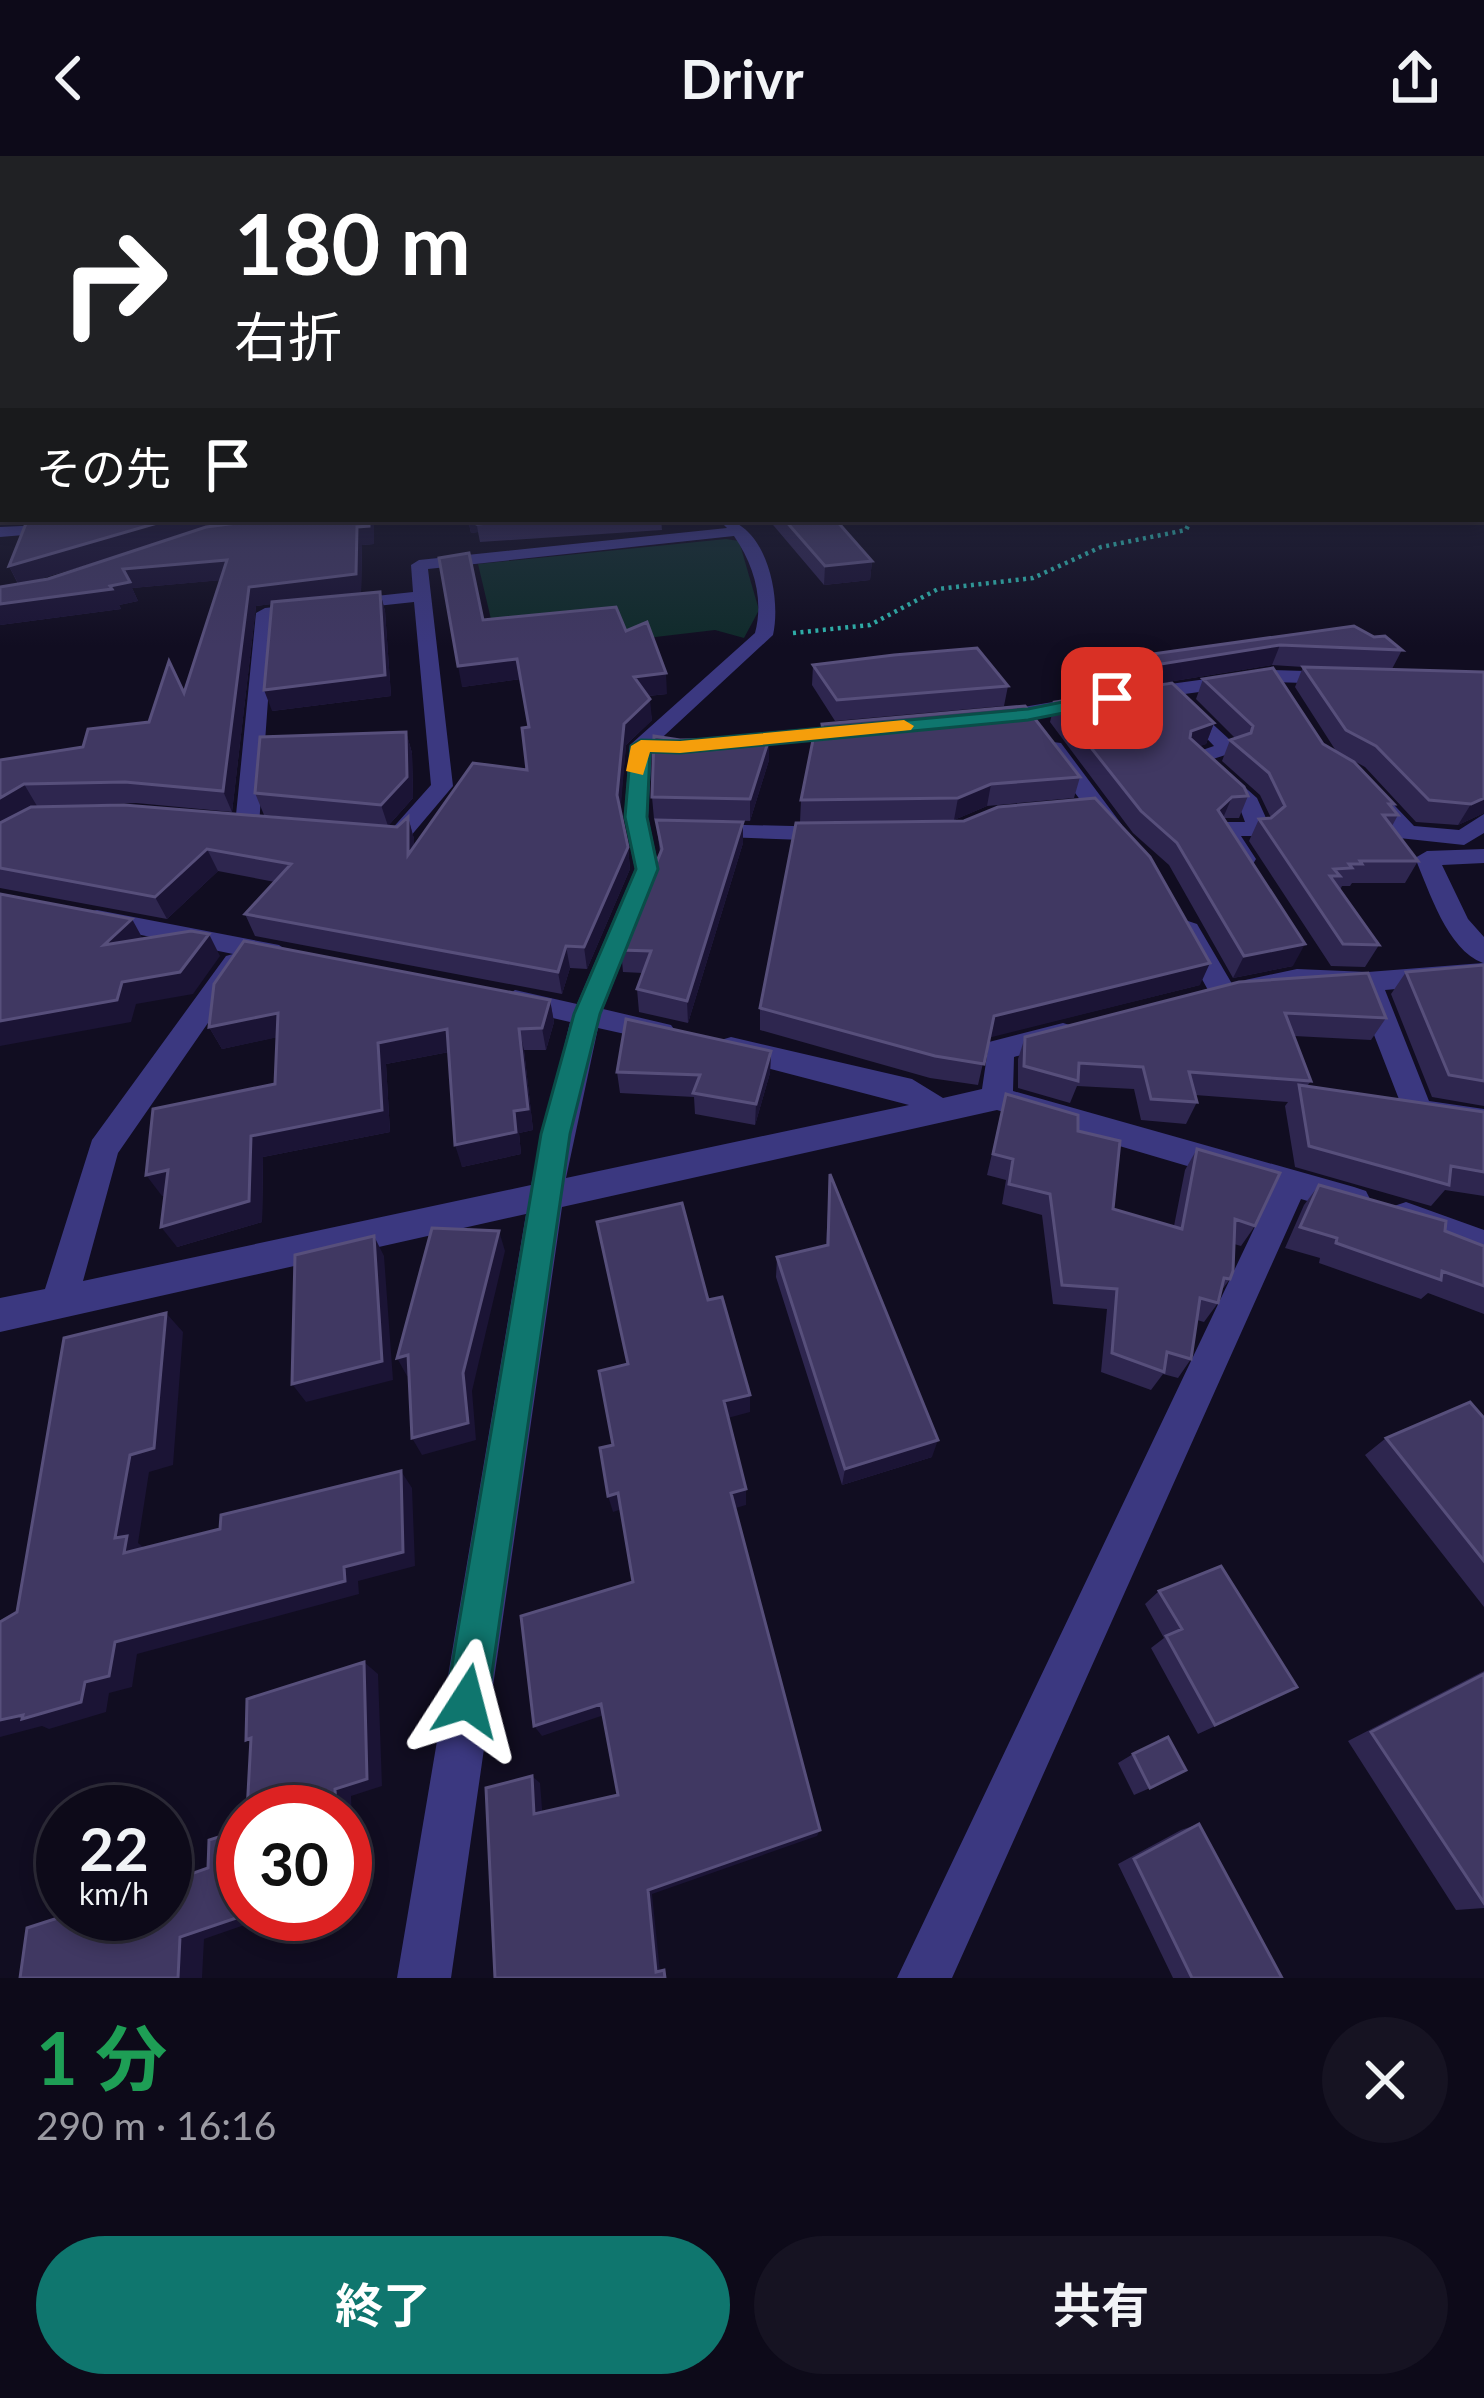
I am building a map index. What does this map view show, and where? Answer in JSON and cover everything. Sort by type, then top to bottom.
[{"type":"street","points":[[0,532],[82,525]]},
{"type":"street","points":[[354,835],[396,838],[442,786],[419,566],[733,525],[748,538],[772,615],[764,635],[641,746],[636,762],[660,830],[587,1014],[556,1134],[424,1978]]},
{"type":"street","points":[[247,826],[265,614],[422,596]]},
{"type":"street","points":[[982,719],[1272,676],[1358,679]]},
{"type":"street","points":[[1272,676],[1293,709]]},
{"type":"street","points":[[1169,690],[1230,750],[1196,757],[1249,803],[1259,829],[1225,829],[1261,885]]},
{"type":"street","points":[[1028,715],[1087,809],[1139,856]]},
{"type":"street","points":[[703,745],[889,728]]},
{"type":"street","points":[[641,746],[680,747]]},
{"type":"street","points":[[1354,775],[1427,858],[1457,922],[1484,954]]},
{"type":"street","points":[[1474,850],[1484,821]]},
{"type":"street","points":[[660,830],[859,835]]},
{"type":"street","points":[[1407,832],[1474,850]]},
{"type":"street","points":[[1427,858],[1474,850]]},
{"type":"street","points":[[67,913],[314,961]]},
{"type":"street","points":[[1178,913],[1213,996],[1314,970],[1368,982],[1484,972]]},
{"type":"street","points":[[59,1302],[103,1149],[246,948]]},
{"type":"street","points":[[1368,982],[1418,1111],[1484,1121]]},
{"type":"street","points":[[496,997],[912,1091],[936,1109]]},
{"type":"street","points":[[997,1098],[999,1050],[1095,1022]]},
{"type":"street","points":[[0,1315],[997,1098],[1442,1227],[1484,1245]]},
{"type":"street","points":[[924,1978],[1292,1183]]},
{"type":"path","points":[[764,635],[870,626],[938,589],[1033,578],[1101,547],[1186,530],[1190,522]]},
{"type":"green space","points":[[739,541],[759,610],[744,638],[715,630],[613,642],[494,632],[478,564]]},
{"type":"building","points":[[27,522],[161,522],[9,566]]},
{"type":"building","points":[[244,522],[369,522],[369,526],[357,527],[356,574],[249,587],[223,791],[125,782],[24,784],[0,798],[0,760],[83,747],[88,729],[149,722],[169,661],[184,693],[227,560],[123,569],[130,582],[110,586],[112,589],[0,604],[0,587],[48,579],[206,527]]},
{"type":"building","points":[[787,522],[838,522],[872,561],[825,566]]},
{"type":"building","points":[[469,553],[483,620],[616,607],[626,631],[647,622],[666,673],[634,677],[650,699],[624,724],[617,795],[628,847],[584,947],[566,946],[558,972],[245,914],[291,864],[207,849],[155,897],[0,868],[0,823],[31,807],[124,805],[397,827],[408,817],[408,855],[473,763],[527,770],[522,728],[529,727],[517,659],[458,666],[439,558]]},
{"type":"building","points":[[380,592],[385,675],[264,690],[272,602]]},
{"type":"building","points":[[1354,626],[1374,637],[1385,636],[1402,650],[1280,645],[1149,666],[1138,656]]},
{"type":"building","points":[[977,648],[1008,686],[837,700],[813,665],[894,655]]},
{"type":"building","points":[[1303,667],[1484,672],[1484,798],[1471,804],[1429,800],[1376,746],[1346,730]]},
{"type":"building","points":[[1273,668],[1323,744],[1354,762],[1394,804],[1389,804],[1398,815],[1383,815],[1418,861],[1360,861],[1362,864],[1349,864],[1352,868],[1334,869],[1340,876],[1330,876],[1379,945],[1343,944],[1259,819],[1271,818],[1285,806],[1269,773],[1230,740],[1251,733],[1253,726],[1203,679]]},
{"type":"building","points":[[1172,683],[1214,723],[1191,731],[1190,738],[1248,796],[1232,797],[1218,810],[1305,944],[1244,956],[1177,843],[1141,811],[1055,702]]},
{"type":"building","points":[[1025,706],[1080,777],[991,784],[958,798],[801,800],[814,735],[824,735],[822,724]]},
{"type":"building","points":[[406,732],[407,777],[381,805],[255,793],[260,737]]},
{"type":"building","points":[[654,736],[769,739],[750,799],[652,797]]},
{"type":"building","points":[[1095,798],[1150,857],[1210,963],[994,1016],[984,1064],[935,1056],[760,1008],[796,823],[964,821],[998,807]]},
{"type":"building","points":[[656,820],[743,822],[687,1001],[637,989],[651,951],[621,950],[662,849]]},
{"type":"building","points":[[0,894],[132,919],[104,945],[191,931],[209,934],[180,972],[122,982],[117,1000],[0,1021]]},
{"type":"building","points":[[244,941],[550,1000],[542,1028],[519,1029],[528,1109],[514,1111],[516,1132],[455,1145],[447,1029],[378,1043],[382,1110],[251,1136],[249,1201],[161,1227],[168,1170],[146,1175],[153,1109],[275,1084],[278,1013],[209,1027],[214,984]]},
{"type":"building","points":[[1484,965],[1484,1081],[1449,1075],[1406,972]]},
{"type":"building","points":[[1368,973],[1386,1018],[1285,1013],[1311,1081],[1189,1072],[1197,1102],[1151,1099],[1143,1067],[1079,1063],[1078,1081],[1024,1066],[1025,1037],[1239,982]]},
{"type":"building","points":[[626,1019],[771,1051],[756,1104],[693,1093],[700,1075],[617,1072]]},
{"type":"building","points":[[1299,1085],[1484,1112],[1484,1172],[1451,1166],[1449,1185],[1309,1146]]},
{"type":"building","points":[[1006,1094],[1078,1115],[1078,1131],[1120,1141],[1113,1209],[1182,1229],[1197,1149],[1280,1173],[1255,1226],[1235,1219],[1233,1271],[1230,1279],[1224,1278],[1218,1303],[1200,1298],[1191,1359],[1167,1352],[1164,1372],[1112,1353],[1117,1289],[1062,1285],[1050,1194],[1009,1184],[1013,1159],[993,1154]]},
{"type":"building","points":[[830,1174],[938,1440],[845,1469],[777,1257],[828,1245]]},
{"type":"building","points":[[1319,1185],[1446,1221],[1445,1231],[1484,1246],[1484,1286],[1442,1271],[1441,1280],[1300,1227]]},
{"type":"building","points":[[682,1203],[708,1300],[722,1297],[750,1395],[724,1401],[746,1489],[731,1493],[820,1830],[648,1890],[656,1972],[664,1970],[665,1978],[495,1978],[486,1788],[532,1776],[534,1814],[618,1795],[601,1704],[534,1726],[521,1616],[633,1582],[618,1493],[608,1496],[600,1448],[613,1445],[599,1371],[628,1364],[597,1222]]},
{"type":"building","points":[[432,1228],[499,1231],[463,1373],[468,1423],[412,1438],[408,1355],[397,1358]]},
{"type":"building","points":[[374,1236],[382,1361],[292,1384],[295,1255]]},
{"type":"building","points":[[166,1313],[154,1448],[130,1455],[115,1538],[127,1536],[124,1553],[220,1529],[221,1515],[401,1471],[403,1552],[344,1567],[345,1581],[115,1642],[109,1676],[85,1682],[81,1702],[22,1719],[23,1715],[0,1720],[0,1622],[17,1612],[64,1338]]},
{"type":"building","points":[[1470,1402],[1484,1418],[1484,1561],[1386,1438]]},
{"type":"building","points":[[1221,1566],[1297,1687],[1215,1725],[1166,1636],[1182,1629],[1159,1591]]},
{"type":"building","points":[[364,1662],[367,1779],[348,1785],[248,1785],[247,1699]]},
{"type":"building","points":[[1484,1674],[1484,1903],[1371,1732]]},
{"type":"building","points":[[1168,1737],[1186,1770],[1150,1788],[1133,1754]]},
{"type":"building","points":[[1199,1824],[1282,1978],[1192,1978],[1134,1859]]},
{"type":"building","points":[[216,1838],[216,1925],[192,1933],[192,1874],[208,1868],[209,1840]]},
{"type":"building","points":[[36,1925],[36,1941],[180,1941],[178,1978],[20,1978],[27,1928]]},
{"type":"slow traffic","points":[[636,771],[641,746],[680,747],[904,726]]},
{"type":"route","points":[[467,1701],[556,1134],[587,1014],[647,869],[636,817],[636,762],[641,746],[680,747],[1028,715],[1112,698]]}]
